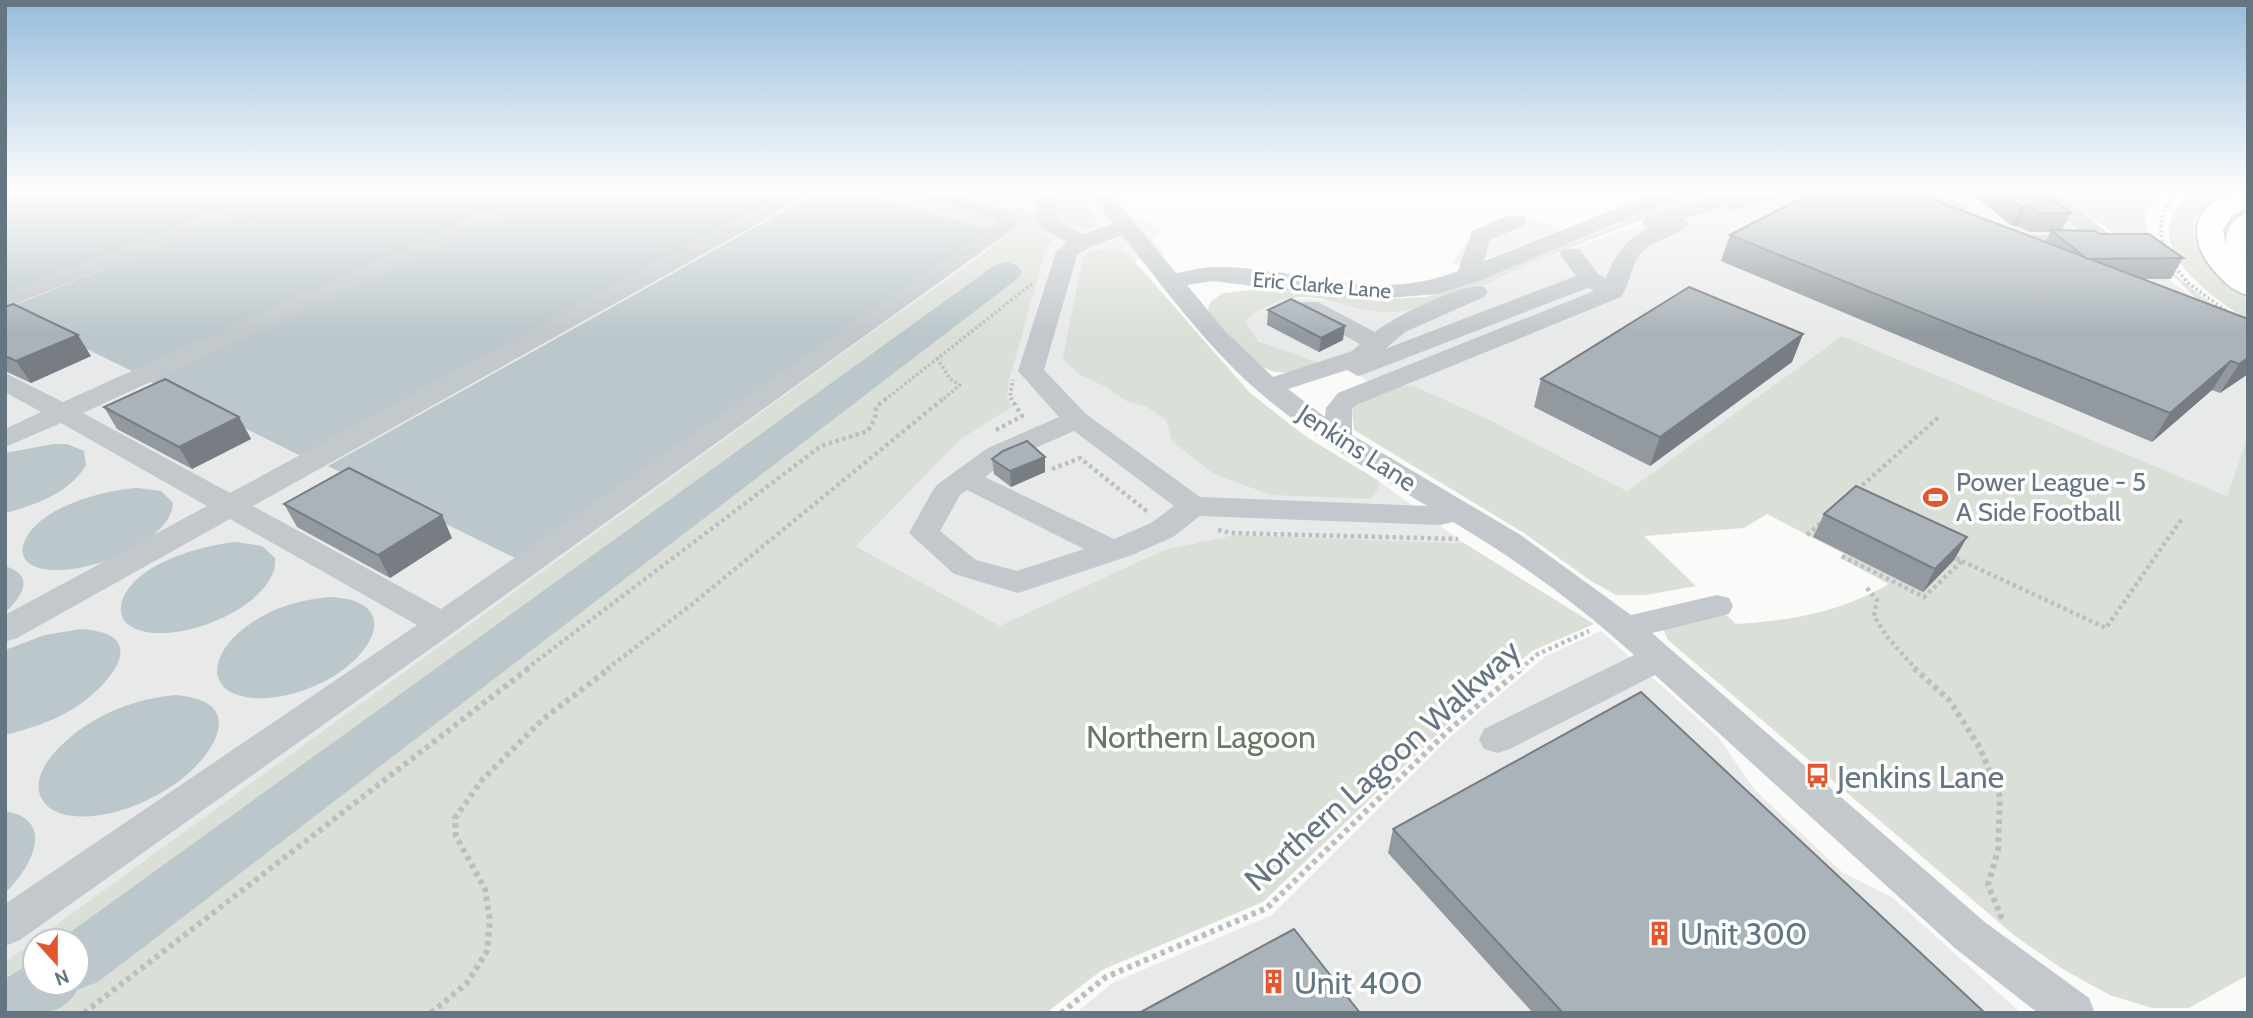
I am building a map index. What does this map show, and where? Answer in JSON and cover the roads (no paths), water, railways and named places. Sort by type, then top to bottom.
[{"type":"highway","points":[[2208,239],[2217,256],[2248,286]]},
{"type":"highway","points":[[2239,239],[2240,247],[2248,263]]},
{"type":"street","points":[[5,301],[164,239]]},
{"type":"street","points":[[5,439],[444,239]]},
{"type":"street","points":[[5,630],[716,239]]},
{"type":"street","points":[[5,927],[442,624],[988,239]]},
{"type":"street","points":[[1076,239],[1082,242]]},
{"type":"street","points":[[1092,239],[1067,252],[1063,260],[1031,371],[1076,420],[1194,506],[1440,516],[1456,510]]},
{"type":"street","name":"Jenkins Lane","points":[[1137,239],[1216,336],[1276,392],[1338,438],[1563,579],[1625,628],[1971,936],[2073,1013]]},
{"type":"street","points":[[1468,277],[1479,239]]},
{"type":"street","name":"Eric Clarke Lane","points":[[1176,289],[1240,279],[1268,279],[1364,293],[1438,287],[1562,239]]},
{"type":"street","points":[[1276,392],[1313,374],[1361,356],[1396,327],[1612,239]]},
{"type":"street","points":[[1613,292],[1618,271],[1632,247],[1642,239]]},
{"type":"street","points":[[2020,239],[2024,242],[2099,239]]},
{"type":"street","points":[[1571,254],[1590,279],[1613,292]]},
{"type":"street","points":[[1276,392],[1319,387],[1371,363],[1590,279]]},
{"type":"street","points":[[1338,438],[1339,408],[1348,399],[1613,292]]},
{"type":"street","points":[[1310,306],[1376,343]]},
{"type":"street","points":[[5,382],[232,505],[442,624]]},
{"type":"street","points":[[1076,420],[998,454],[948,490],[924,533],[965,567],[1018,582],[1112,551],[1162,530],[1194,506]]},
{"type":"street","points":[[965,478],[1112,551]]},
{"type":"street","points":[[1625,628],[1717,606]]},
{"type":"street","points":[[1497,739],[1659,658]]},
{"type":"waterway","points":[[91,952],[1006,272]]},
{"type":"waterway","points":[[9,1013],[30,997]]},
{"type":"place","name":"Power League - 5 A Side Football","points":[[1936,497]]},
{"type":"place","name":"Jenkins Lane","points":[[1817,776]]},
{"type":"place","name":"Unit 300","points":[[1660,933]]},
{"type":"place","name":"Unit 400","points":[[1274,982]]},
{"type":"park label","name":"Northern Lagoon","points":[[1201,736]]}]
